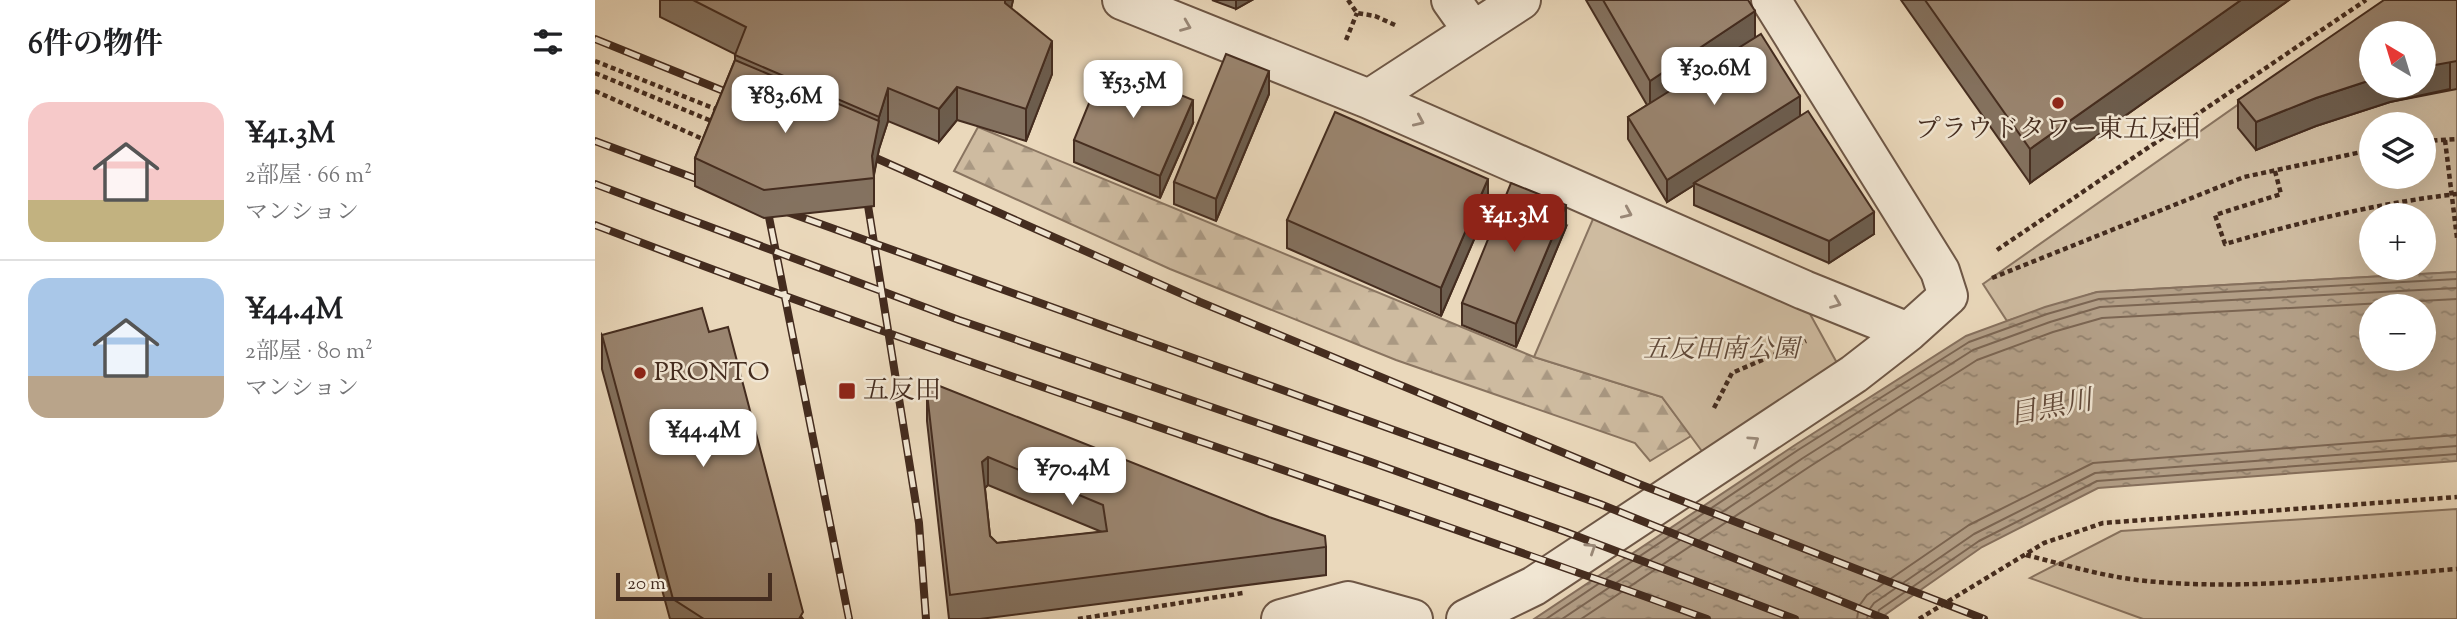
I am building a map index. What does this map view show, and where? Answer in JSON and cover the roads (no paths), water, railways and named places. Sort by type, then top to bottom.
[{"type":"street","points":[[1122,0],[1369,99],[1804,290],[1908,332]]},
{"type":"street","points":[[1451,0],[1473,31]]},
{"type":"street","points":[[1369,99],[1521,0]]},
{"type":"street","points":[[1466,619],[1534,586],[1854,374],[1908,332],[1948,296],[1940,271],[1771,0]]},
{"type":"street","points":[[1281,619],[1348,601],[1413,619]]},
{"type":"water","name":"目黒川","points":[[2457,272],[2457,461],[2098,488],[1982,547],[1879,619],[1534,619],[1795,445],[1966,336],[2045,307],[2097,292],[2359,277],[2359,280],[2436,280],[2436,273]]},
{"type":"railway","points":[[595,39],[741,98]]},
{"type":"railway","points":[[595,141],[713,185]]},
{"type":"railway","points":[[860,151],[1200,302],[1639,484],[1984,619]]},
{"type":"railway","points":[[595,184],[959,320],[1371,462],[1795,619]]},
{"type":"railway","points":[[865,187],[919,523],[926,619]]},
{"type":"railway","points":[[765,197],[849,619]]},
{"type":"railway","points":[[776,208],[1600,504],[1885,619]]},
{"type":"railway","points":[[595,225],[872,327],[1707,619]]},
{"type":"place","name":"プラウドタワー東五反田","points":[[2058,103]]},
{"type":"place","name":"PRONTO","points":[[640,373]]},
{"type":"place","name":"五反田","points":[[847,391]]},
{"type":"park label","name":"五反田南公園","points":[[1721,350]]}]
